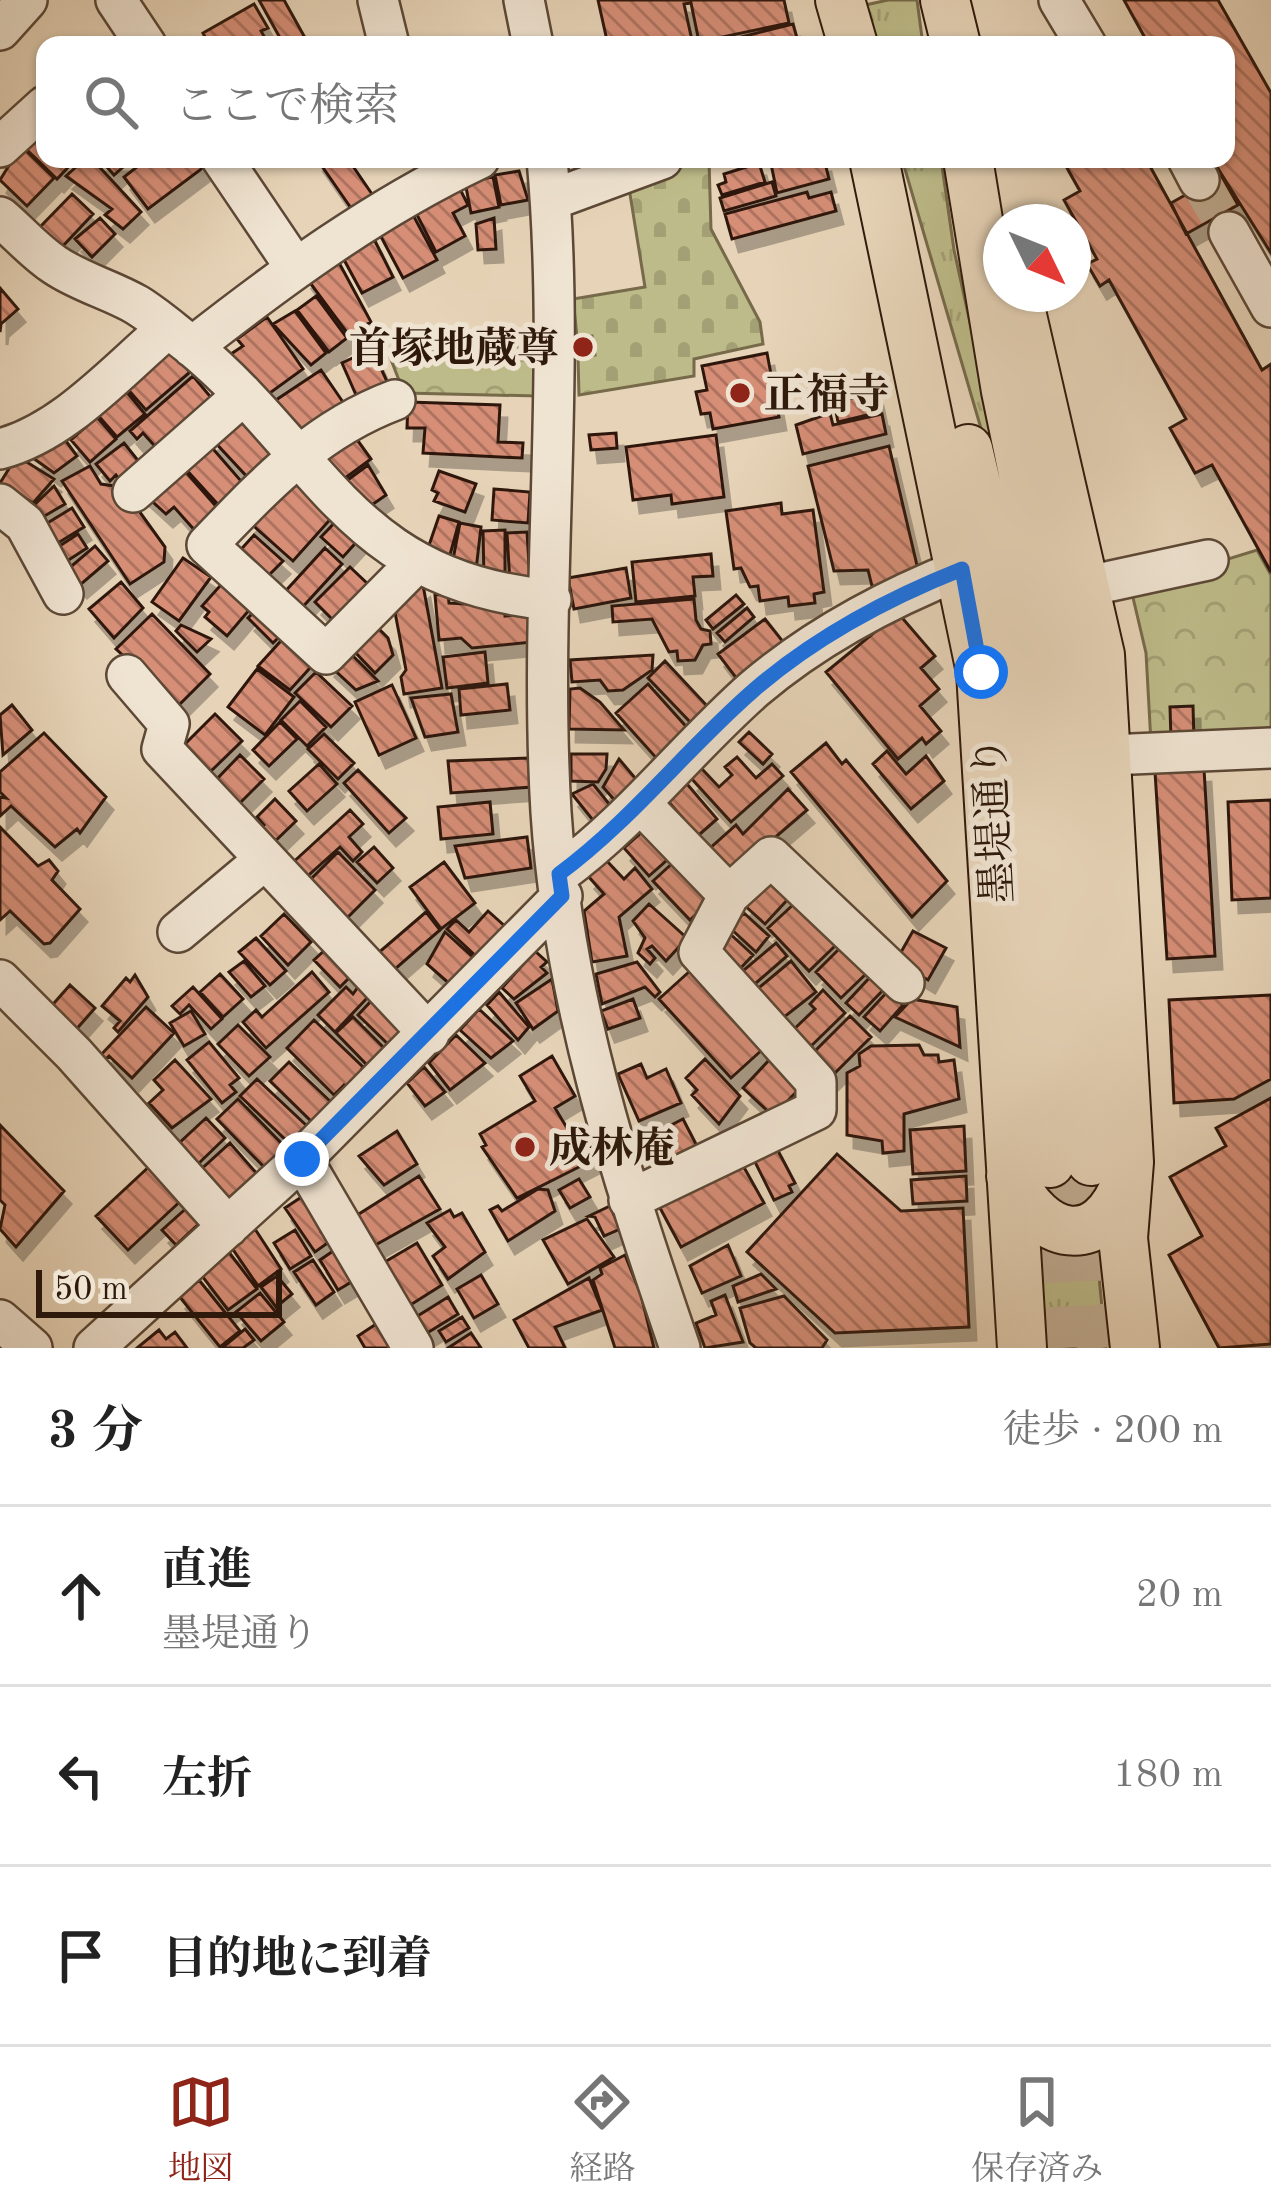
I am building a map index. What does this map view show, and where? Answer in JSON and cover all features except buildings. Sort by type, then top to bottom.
[{"type":"main road","points":[[840,0],[849,36]]},
{"type":"main road","points":[[944,0],[951,36]]},
{"type":"main road","name":"墨堤通り","points":[[876,168],[962,569],[1070,1169],[1123,1238],[1135,1348]]},
{"type":"main road","name":"墨堤通り","points":[[889,168],[953,387],[1011,612],[1070,1169]]},
{"type":"main road","name":"墨堤通り","points":[[969,168],[1006,391],[1062,661],[1070,1169]]},
{"type":"main road","points":[[986,168],[995,204]]},
{"type":"main road","name":"墨堤通り","points":[[1021,312],[1088,586],[1109,755],[1070,1169],[1022,1348]]},
{"type":"street","points":[[0,30],[27,0]]},
{"type":"street","points":[[116,0],[140,36]]},
{"type":"street","points":[[378,0],[387,36]]},
{"type":"street","points":[[524,0],[531,36]]},
{"type":"street","points":[[1059,0],[1081,36]]},
{"type":"street","points":[[0,147],[36,114]]},
{"type":"street","points":[[228,168],[295,266]]},
{"type":"street","points":[[0,448],[21,443],[410,192],[460,168]]},
{"type":"street","points":[[548,168],[558,351],[548,502],[551,812],[577,1007],[629,1200],[680,1348]]},
{"type":"street","points":[[550,200],[637,168]]},
{"type":"street","points":[[0,217],[56,266],[138,305],[180,337],[332,497],[416,563],[502,596],[550,600]]},
{"type":"street","points":[[1229,232],[1271,307]]},
{"type":"street","points":[[133,492],[241,397]]},
{"type":"street","points":[[394,400],[350,417],[294,456],[207,545],[326,654],[416,563]]},
{"type":"street","points":[[0,504],[25,524],[63,594]]},
{"type":"street","points":[[1088,586],[1208,560]]},
{"type":"street","points":[[94,1348],[302,1159],[429,1034],[560,885],[752,691],[821,640],[962,569]]},
{"type":"street","points":[[127,675],[169,724],[162,748],[429,1034]]},
{"type":"street","points":[[1109,755],[1271,748]]},
{"type":"street","points":[[642,806],[729,896]]},
{"type":"street","points":[[629,1200],[816,1110],[816,1082],[699,952],[729,896],[771,857],[904,983]]},
{"type":"street","points":[[178,932],[263,861]]},
{"type":"street","points":[[0,980],[74,1054],[228,1227]]},
{"type":"street","points":[[302,1159],[413,1348]]},
{"type":"street","points":[[0,1320],[32,1348]]},
{"type":"green space","points":[[917,0],[922,36],[868,36],[861,6]]},
{"type":"green space","points":[[672,168],[709,168],[711,229],[760,322],[763,344],[694,359],[694,376],[579,395],[578,358],[595,355],[592,336],[577,337],[573,299],[645,287],[629,188]]},
{"type":"green space","points":[[905,168],[942,168],[954,250],[1001,464],[992,466]]},
{"type":"green space","points":[[540,345],[537,396],[404,393],[388,352]]},
{"type":"green space","points":[[1257,550],[1271,575],[1271,739],[1151,743],[1146,653],[1131,589]]},
{"type":"green space","points":[[1031,1240],[1096,1246],[1106,1348],[1040,1348]]},
{"type":"tunnel","points":[[1199,180],[1229,232]]},
{"type":"tunnel","points":[[1091,1161],[1093,1286],[1101,1348]]},
{"type":"tunnel","points":[[1050,1163],[1061,1348]]},
{"type":"place","name":"首塚地蔵尊","points":[[583,347]]},
{"type":"place","name":"正福寺","points":[[740,393]]},
{"type":"place","name":"成林庵","points":[[525,1147]]},
{"type":"route","points":[[302,1159],[562,896],[559,874],[642,806],[752,691],[784,666],[821,640],[962,569],[981,672]]}]
